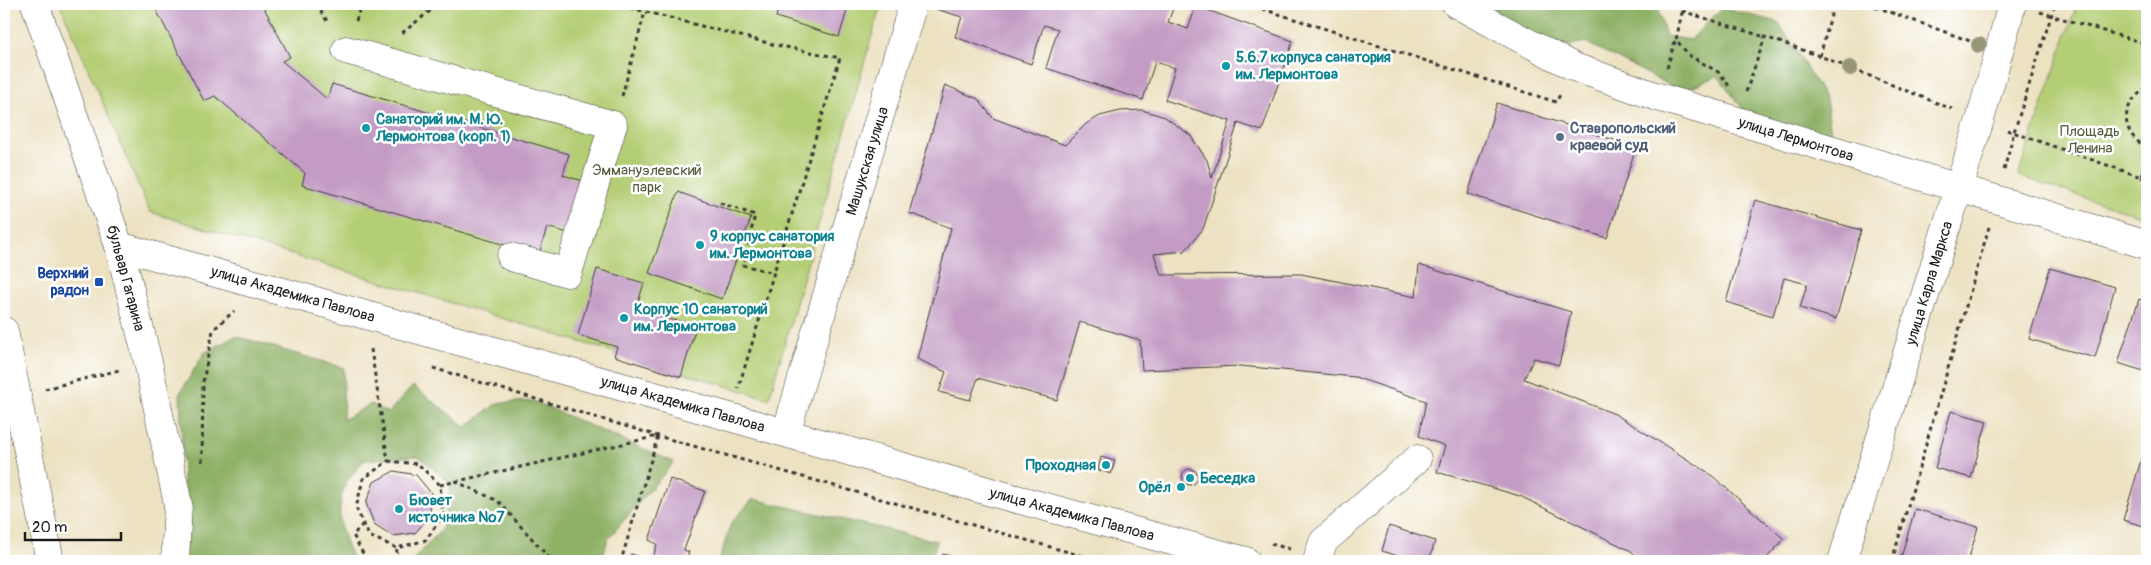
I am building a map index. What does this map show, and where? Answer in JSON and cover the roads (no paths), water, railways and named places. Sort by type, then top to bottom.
[{"type":"street","name":"бульвар Гагарина","points":[[35,4],[119,246],[148,362],[178,504],[175,561]]},
{"type":"street","name":"Машукская улица","points":[[786,433],[913,4]]},
{"type":"street","name":"улица Лермонтова","points":[[1456,4],[1574,67],[1654,96],[2147,245]]},
{"type":"street","name":"улица Карла Маркса","points":[[1842,561],[1958,187],[1980,120],[2022,7]]},
{"type":"street","points":[[346,50],[613,126],[568,274],[511,257]]},
{"type":"street","name":"улица Академика Павлова","points":[[119,246],[1005,496],[1246,561]]},
{"type":"street","points":[[4,331],[50,561]]},
{"type":"street","points":[[1317,561],[1323,542],[1417,459]]},
{"type":"place","name":"5.6.7 корпуса санатория им. Лермонтова","points":[[1226,66]]},
{"type":"place","name":"Санаторий им. М. Ю. Лермонтова (корп. 1)","points":[[366,128]]},
{"type":"place","name":"Ставропольский краевой суд","points":[[1560,137]]},
{"type":"place","name":"9 корпус санатория им. Лермонтова","points":[[700,245]]},
{"type":"place","name":"Верхний радон","points":[[99,282]]},
{"type":"place","name":"Корпус 10 санаторий им. Лермонтова","points":[[624,318]]},
{"type":"place","name":"Проходная","points":[[1106,465]]},
{"type":"place","name":"Беседка","points":[[1190,478]]},
{"type":"place","name":"Орёл","points":[[1181,487]]},
{"type":"place","name":"Бювет источника №7","points":[[399,509]]},
{"type":"park label","name":"Площадь Ленина","points":[[2090,140]]},
{"type":"park label","name":"Эммануэлевский парк","points":[[647,178]]}]
